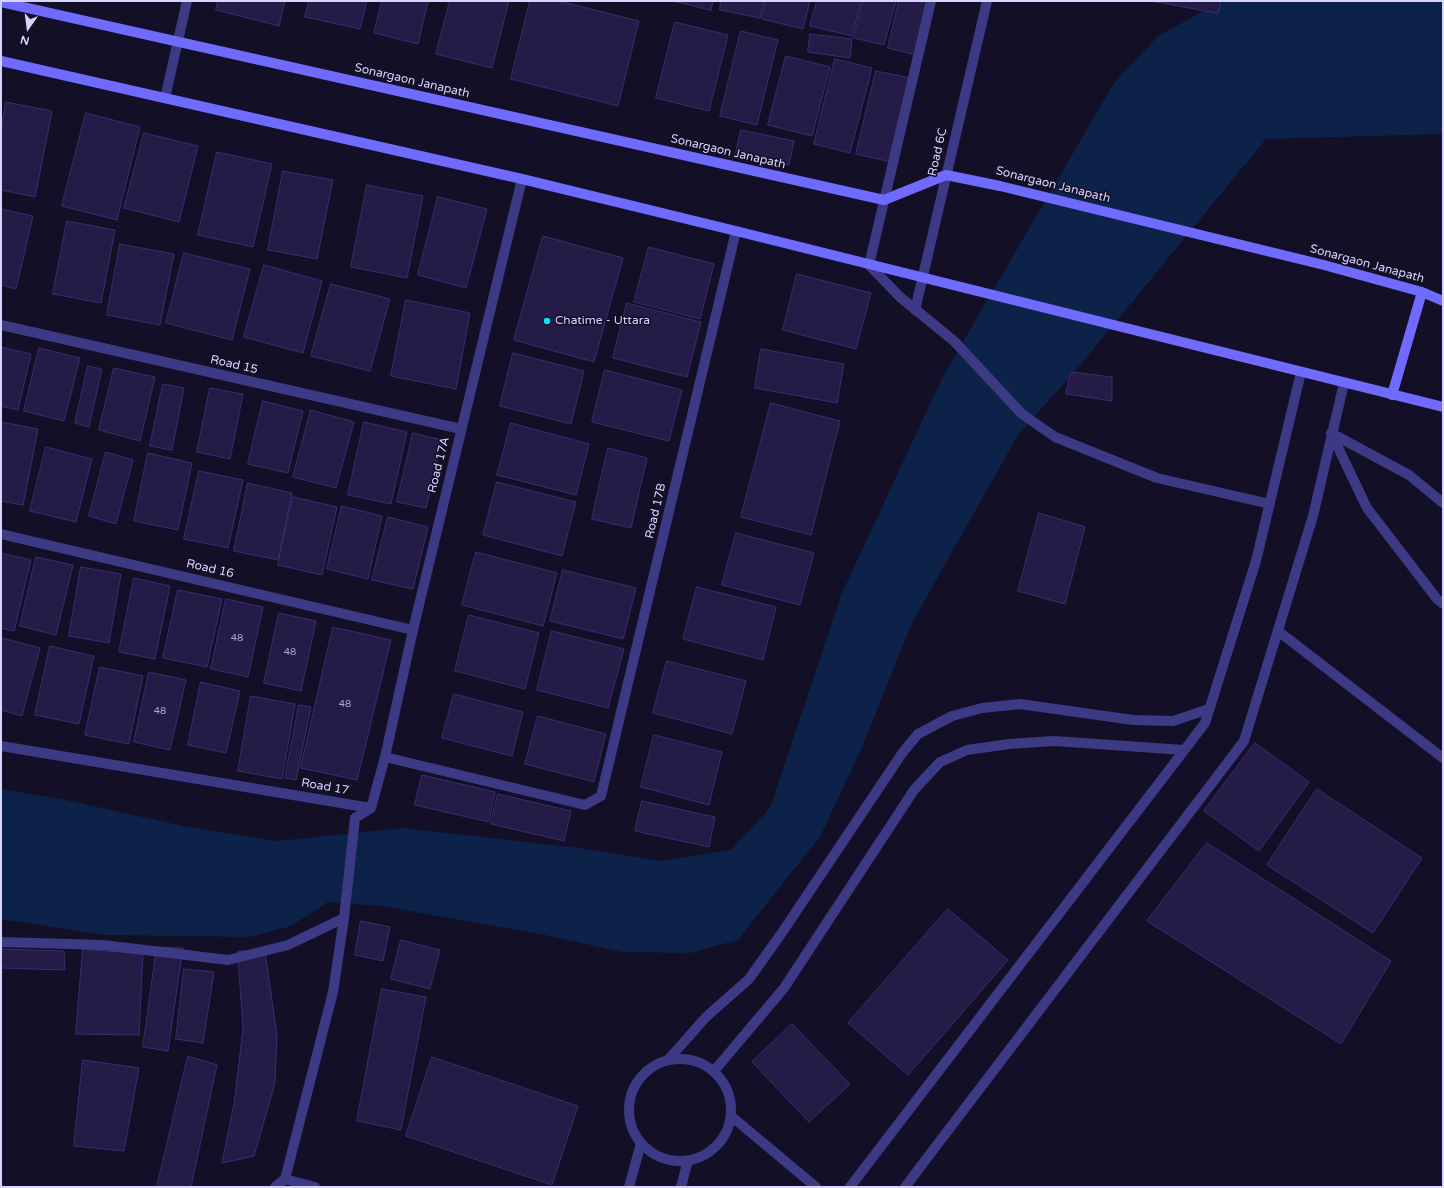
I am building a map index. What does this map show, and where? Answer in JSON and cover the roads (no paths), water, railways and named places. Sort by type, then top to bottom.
[{"type":"main road","name":"Sonargaon Janapath","points":[[1,2],[884,200]]},
{"type":"main road","points":[[1,61],[522,179],[869,264],[1443,408]]},
{"type":"main road","name":"Sonargaon Janapath","points":[[946,175],[1000,186],[1324,265],[1422,292],[1443,301]]},
{"type":"main road","points":[[884,200],[946,175]]},
{"type":"main road","points":[[1392,395],[1422,292]]},
{"type":"street","points":[[165,98],[187,1]]},
{"type":"street","points":[[931,1],[869,264],[900,297],[954,340],[1022,414],[1055,437],[1157,478],[1270,504]]},
{"type":"street","name":"Road 6C","points":[[915,310],[987,1]]},
{"type":"street","name":"Road 17A","points":[[385,757],[413,630],[522,179]]},
{"type":"street","name":"Road 17B","points":[[385,757],[585,805],[601,796],[736,231]]},
{"type":"street","name":"Road 15","points":[[1,326],[461,429]]},
{"type":"street","points":[[850,1187],[1204,723],[1256,562],[1301,372]]},
{"type":"street","points":[[905,1187],[1244,741],[1312,516],[1344,383]]},
{"type":"street","points":[[1331,432],[1409,475],[1443,503]]},
{"type":"street","points":[[1331,432],[1367,508],[1437,599],[1443,604]]},
{"type":"street","name":"Road 16","points":[[1,534],[413,630]]},
{"type":"street","points":[[1278,631],[1443,758]]},
{"type":"street","points":[[668,1060],[706,1017],[749,979],[781,934],[903,752],[918,734],[952,716],[982,708],[1020,704],[1133,720],[1173,721],[1209,709]]},
{"type":"street","points":[[714,1071],[784,988],[914,790],[940,762],[968,750],[1009,744],[1054,741],[1184,750]]},
{"type":"street","name":"Road 17","points":[[1,746],[371,808]]},
{"type":"street","points":[[275,1187],[285,1178],[333,992],[345,914],[356,818],[371,808],[385,757]]},
{"type":"street","points":[[1,942],[103,945],[228,960],[288,945],[345,914]]},
{"type":"street","points":[[684,1059],[714,1071],[725,1084],[730,1100],[731,1116],[727,1132],[717,1146],[704,1155],[688,1160],[671,1160],[654,1154],[641,1143],[632,1128],[629,1112],[631,1094],[639,1079],[652,1067],[668,1060],[684,1059]]},
{"type":"street","points":[[731,1116],[816,1187]]},
{"type":"street","points":[[629,1187],[641,1143]]},
{"type":"street","points":[[681,1187],[688,1160]]},
{"type":"street","points":[[285,1178],[315,1187]]},
{"type":"water","points":[[1221,1],[1443,1],[1443,134],[1266,139],[1082,363],[1018,435],[912,623],[863,745],[821,835],[738,940],[690,953],[622,952],[545,935],[382,906],[328,902],[291,926],[250,937],[105,935],[1,919],[1,789],[66,800],[188,827],[277,841],[404,828],[579,848],[660,861],[731,850],[770,808],[842,593],[943,376],[1114,83],[1157,37]]},
{"type":"place","name":"Chatime - Uttara","points":[[547,321]]}]
